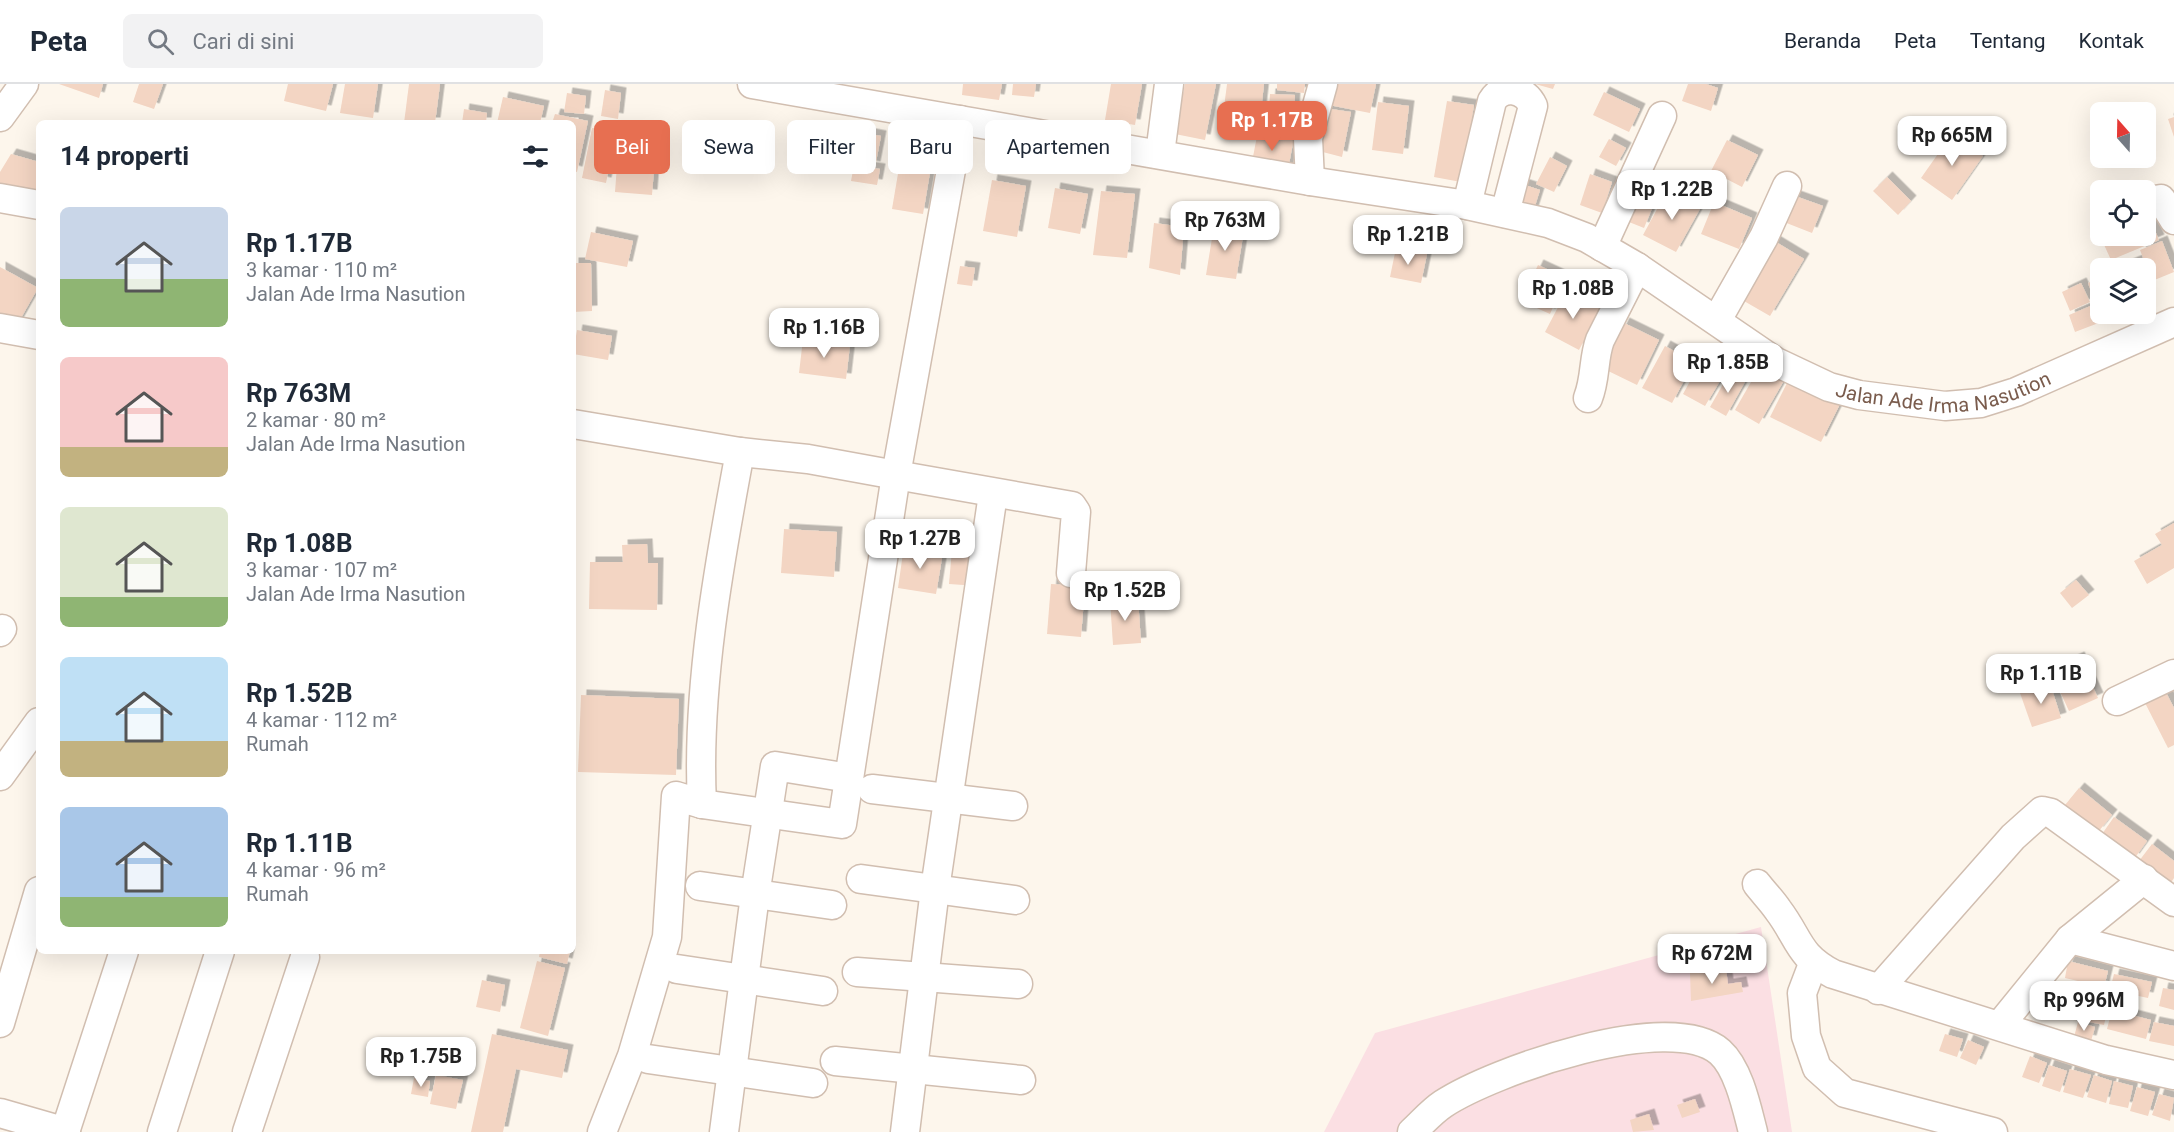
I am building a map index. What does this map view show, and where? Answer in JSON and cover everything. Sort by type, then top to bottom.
[{"type":"street","points":[[0,117],[24,84]]},
{"type":"street","points":[[1160,154],[1169,84]]},
{"type":"street","points":[[1310,181],[1308,138],[1323,84]]},
{"type":"street","name":"Jalan Ade Irma Nasution","points":[[769,86],[960,120]]},
{"type":"street","points":[[1467,205],[1492,101],[1496,93],[1504,89],[1515,90],[1523,93],[1533,106],[1505,213]]},
{"type":"street","points":[[1602,246],[1662,116]]},
{"type":"street","name":"Jalan Ade Irma Nasution","points":[[973,122],[1310,181],[1467,205],[1548,223],[1602,246],[1637,267],[1776,362],[1829,387],[1858,395],[1945,406],[1981,403],[1998,399],[2174,322]]},
{"type":"street","points":[[602,1132],[632,1056],[668,937],[676,796],[702,804],[842,824],[860,784],[896,475],[950,174]]},
{"type":"street","points":[[1717,320],[1764,237],[1787,186]]},
{"type":"street","points":[[0,198],[36,204]]},
{"type":"street","points":[[2156,200],[2161,199],[2174,220]]},
{"type":"street","points":[[1588,398],[1596,374],[1596,351],[1600,340],[1637,267]]},
{"type":"street","points":[[0,328],[36,334]]},
{"type":"street","points":[[576,425],[740,452],[808,459],[993,494],[1072,506],[1076,512],[1071,573]]},
{"type":"street","points":[[702,804],[700,755],[706,677],[740,452]]},
{"type":"street","points":[[905,1132],[935,889],[993,494]]},
{"type":"street","points":[[2116,701],[2174,674]]},
{"type":"street","points":[[0,776],[36,726]]},
{"type":"street","points":[[724,1132],[766,812],[775,765],[860,784],[1013,806]]},
{"type":"street","points":[[1878,990],[2013,837],[2042,811],[2051,813],[2174,902]]},
{"type":"street","points":[[861,879],[1015,900]]},
{"type":"street","points":[[2000,1024],[2070,939],[2144,879]]},
{"type":"street","points":[[1757,884],[1779,911],[1803,952],[1813,964],[1833,974],[1878,990],[2000,1024],[2106,1060],[2174,1075]]},
{"type":"street","points":[[700,886],[832,905]]},
{"type":"street","points":[[0,1023],[4,995],[36,900]]},
{"type":"street","points":[[2070,939],[2174,966]]},
{"type":"street","points":[[0,1113],[66,1132],[123,954]]},
{"type":"street","points":[[162,1132],[219,954]]},
{"type":"street","points":[[248,1132],[305,957]]},
{"type":"street","points":[[1813,964],[1802,993],[1806,1036],[1817,1068],[1845,1093],[1993,1132]]},
{"type":"street","points":[[677,969],[823,991]]},
{"type":"street","points":[[857,972],[1018,984]]},
{"type":"street","points":[[1412,1132],[1441,1105],[1474,1087],[1545,1058],[1618,1042],[1689,1037],[1722,1053],[1740,1085],[1753,1132]]},
{"type":"street","points":[[648,1059],[813,1083]]},
{"type":"street","points":[[835,1061],[1021,1080]]},
{"type":"shaded area","points":[[1761,927],[1792,1132],[1324,1132],[1375,1033]]},
{"type":"building","points":[[59,84],[103,84],[99,98]]},
{"type":"building","points":[[139,84],[163,84],[154,109],[133,102]]},
{"type":"building","points":[[288,84],[333,84],[326,111],[284,101]]},
{"type":"building","points":[[345,84],[378,84],[373,118],[340,113]]},
{"type":"building","points":[[409,84],[440,84],[435,120],[404,120]]},
{"type":"building","points":[[963,84],[1002,84],[999,100],[962,95]]},
{"type":"building","points":[[1013,84],[1036,84],[1034,97],[1012,95]]},
{"type":"building","points":[[1111,84],[1142,84],[1135,125],[1131,124],[1131,120],[1105,120]]},
{"type":"building","points":[[1185,84],[1216,84],[1205,140],[1175,134]]},
{"type":"building","points":[[1227,84],[1264,84],[1259,128],[1222,123]]},
{"type":"building","points":[[1277,84],[1305,84],[1304,93],[1277,90]]},
{"type":"building","points":[[1328,84],[1376,84],[1370,113],[1324,104]]},
{"type":"building","points":[[1535,84],[1555,84],[1553,89]]},
{"type":"building","points":[[1688,84],[1706,84],[1718,88],[1711,111],[1682,101]]},
{"type":"building","points":[[605,90],[621,93],[618,119],[601,116]]},
{"type":"building","points":[[1604,92],[1640,109],[1629,132],[1593,115]]},
{"type":"building","points":[[567,93],[586,96],[584,114],[564,112]]},
{"type":"building","points":[[1270,94],[1295,95],[1293,130],[1268,128]]},
{"type":"building","points":[[503,97],[544,106],[541,120],[498,120]]},
{"type":"building","points":[[1447,101],[1474,105],[1461,182],[1434,177]]},
{"type":"building","points":[[1378,102],[1409,106],[1403,154],[1372,150]]},
{"type":"building","points":[[1324,108],[1351,112],[1342,157],[1315,150]]},
{"type":"building","points":[[464,109],[487,113],[486,120],[462,120]]},
{"type":"building","points":[[555,114],[588,121],[577,172],[576,120],[553,120]]},
{"type":"building","points":[[2174,117],[2174,137],[2168,119]]},
{"type":"building","points":[[592,128],[594,128],[594,174],[608,174],[606,183],[582,178]]},
{"type":"building","points":[[1258,131],[1294,138],[1287,174],[1251,167]]},
{"type":"building","points":[[1952,134],[1983,156],[1952,200],[1921,178]]},
{"type":"building","points":[[876,135],[881,136],[876,162]]},
{"type":"building","points":[[1609,139],[1626,148],[1616,166],[1599,157]]},
{"type":"building","points":[[1727,140],[1758,155],[1742,187],[1711,171]]},
{"type":"building","points":[[11,154],[36,161],[36,197],[0,187],[0,172]]},
{"type":"building","points":[[1550,157],[1567,166],[1554,192],[1536,184]]},
{"type":"building","points":[[876,168],[880,169],[877,185],[851,181],[852,174],[876,174]]},
{"type":"building","points":[[616,174],[654,174],[652,195],[615,192]]},
{"type":"building","points":[[898,174],[930,174],[923,214],[892,209]]},
{"type":"building","points":[[1590,174],[1612,182],[1602,213],[1580,205]]},
{"type":"building","points":[[1887,177],[1911,201],[1898,215],[1873,191]]},
{"type":"building","points":[[1636,179],[1660,189],[1644,228],[1619,218]]},
{"type":"building","points":[[992,180],[1026,186],[1017,237],[983,231]]},
{"type":"building","points":[[1522,184],[1540,190],[1533,212],[1514,206]]},
{"type":"building","points":[[1055,188],[1088,194],[1080,234],[1048,228]]},
{"type":"building","points":[[1668,189],[1701,207],[1676,252],[1643,235]]},
{"type":"building","points":[[1101,191],[1135,194],[1127,258],[1093,255]]},
{"type":"building","points":[[1795,196],[1823,206],[1812,233],[1784,222]]},
{"type":"building","points":[[1714,202],[1752,218],[1739,249],[1701,234]]},
{"type":"building","points":[[1154,223],[1184,227],[1180,275],[1149,268]]},
{"type":"building","points":[[1214,226],[1244,230],[1236,279],[1206,275]]},
{"type":"building","points":[[591,232],[633,241],[627,267],[585,259]]},
{"type":"building","points":[[1771,239],[1804,259],[1770,316],[1737,297]]},
{"type":"building","points":[[2162,241],[2174,272],[2156,279],[2156,258],[2143,258],[2140,250],[2156,246],[2156,243]]},
{"type":"building","points":[[2105,246],[2145,246],[2116,258],[2110,258]]},
{"type":"building","points":[[1396,248],[1427,254],[1421,283],[1390,277]]},
{"type":"building","points":[[576,263],[591,263],[592,311],[576,312]]},
{"type":"building","points":[[1538,265],[1566,278],[1550,314],[1521,301]]},
{"type":"building","points":[[960,266],[975,268],[972,286],[957,284]]},
{"type":"building","points":[[0,267],[36,287],[36,292],[17,325],[0,316]]},
{"type":"building","points":[[2081,283],[2090,302],[2070,311],[2062,292]]},
{"type":"building","points":[[1567,290],[1601,308],[1579,350],[1545,332]]},
{"type":"building","points":[[2090,306],[2090,324],[2096,324],[2075,332],[2069,315]]},
{"type":"building","points":[[1624,323],[1659,340],[1637,385],[1602,368]]},
{"type":"building","points":[[577,330],[612,336],[608,360],[576,355]]},
{"type":"building","points":[[803,339],[850,345],[846,379],[799,373]]},
{"type":"building","points":[[1665,346],[1694,362],[1672,403],[1642,388]]},
{"type":"building","points":[[1700,363],[1723,376],[1705,406],[1683,394]]},
{"type":"building","points":[[1759,368],[1783,382],[1759,424],[1735,410]]},
{"type":"building","points":[[1730,372],[1746,380],[1726,416],[1710,407]]},
{"type":"building","points":[[1789,379],[1840,404],[1821,442],[1770,417]]},
{"type":"building","points":[[2174,523],[2174,568],[2147,584],[2134,561],[2162,545],[2155,534]]},
{"type":"building","points":[[784,529],[837,532],[834,577],[781,573]]},
{"type":"building","points":[[647,544],[648,563],[658,563],[657,610],[589,609],[590,562],[623,562],[622,545]]},
{"type":"building","points":[[904,546],[943,552],[936,594],[898,588]]},
{"type":"building","points":[[952,549],[982,552],[978,586],[949,584]]},
{"type":"building","points":[[2076,580],[2089,595],[2072,608],[2060,593]]},
{"type":"building","points":[[1051,584],[1085,586],[1081,637],[1047,634]]},
{"type":"building","points":[[1138,598],[1141,643],[1113,645],[1110,600]]},
{"type":"building","points":[[2079,657],[2098,698],[2069,711],[2050,670]]},
{"type":"building","points":[[2050,683],[2061,718],[2032,727],[2020,693]]},
{"type":"building","points":[[2163,687],[2174,708],[2174,745],[2168,748],[2142,697]]},
{"type":"building","points":[[581,695],[679,699],[676,775],[578,772]]},
{"type":"building","points":[[2079,788],[2112,815],[2098,832],[2065,805]]},
{"type":"building","points":[[2114,817],[2147,841],[2134,859],[2102,834]]},
{"type":"building","points":[[2152,844],[2174,861],[2174,878],[2170,884],[2139,861]]},
{"type":"building","points":[[540,954],[569,954],[567,964],[539,957]]},
{"type":"building","points":[[537,961],[565,968],[548,1036],[520,1028]]},
{"type":"building","points":[[2068,961],[2108,971],[2104,987],[2065,978]]},
{"type":"building","points":[[1726,969],[1728,984],[1741,982],[1743,992],[1691,1001],[1690,973]]},
{"type":"building","points":[[2114,974],[2152,982],[2148,998],[2110,990]]},
{"type":"building","points":[[482,980],[505,985],[500,1012],[476,1007]]},
{"type":"building","points":[[2163,988],[2174,990],[2174,1010],[2159,1006]]},
{"type":"building","points":[[2064,999],[2108,1008],[2104,1025],[2060,1016]]},
{"type":"building","points":[[2112,1010],[2151,1020],[2146,1039],[2107,1029]]},
{"type":"building","points":[[2078,1022],[2095,1027],[2091,1041],[2074,1037]]},
{"type":"building","points":[[2154,1022],[2174,1026],[2174,1046],[2149,1041]]},
{"type":"building","points":[[492,1034],[568,1050],[562,1078],[516,1069],[503,1132],[471,1132]]},
{"type":"building","points":[[1945,1034],[1963,1039],[1957,1057],[1939,1051]]},
{"type":"building","points":[[1968,1040],[1984,1047],[1976,1065],[1960,1058]]},
{"type":"building","points":[[2030,1056],[2047,1063],[2039,1083],[2022,1077]]},
{"type":"building","points":[[2049,1065],[2067,1071],[2060,1092],[2042,1086]]},
{"type":"building","points":[[2070,1069],[2091,1075],[2083,1098],[2063,1092]]},
{"type":"building","points":[[436,1075],[463,1080],[456,1109],[430,1104]]},
{"type":"building","points":[[2094,1075],[2112,1081],[2106,1103],[2087,1097]]},
{"type":"building","points":[[414,1078],[430,1081],[428,1097],[411,1094]]},
{"type":"building","points":[[2114,1081],[2133,1086],[2128,1108],[2109,1104]]},
{"type":"building","points":[[2137,1087],[2155,1092],[2148,1116],[2130,1111]]},
{"type":"building","points":[[2159,1094],[2174,1098],[2170,1121],[2152,1115]]},
{"type":"building","points":[[1695,1099],[1700,1112],[1682,1118],[1677,1105]]},
{"type":"building","points":[[1649,1114],[1654,1130],[1633,1132],[1630,1120]]}]
